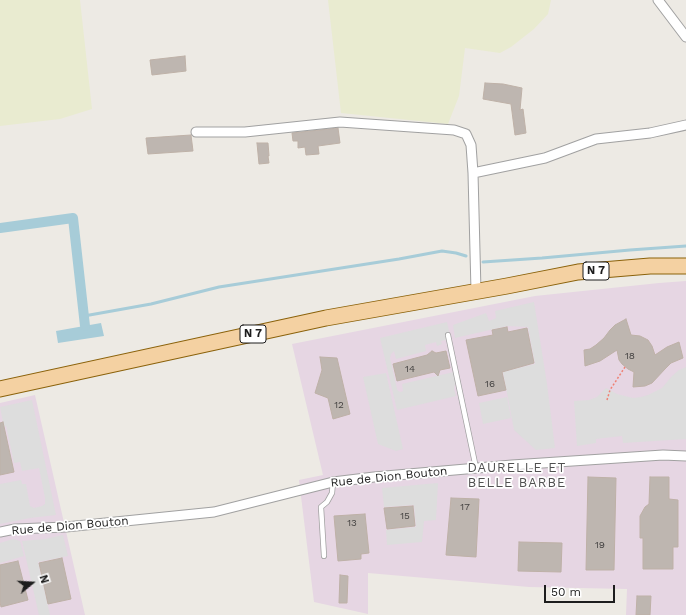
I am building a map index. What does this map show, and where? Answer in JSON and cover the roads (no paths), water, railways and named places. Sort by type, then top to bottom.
[{"type":"main road","name":"N 7","points":[[0,389],[326,318],[578,272],[650,266],[686,266]]},
{"type":"street","points":[[658,0],[686,37]]},
{"type":"street","points":[[196,132],[245,132],[340,122],[454,130],[466,134],[471,145],[473,173],[476,291]]},
{"type":"street","points":[[473,173],[545,158],[596,140],[650,133],[686,125]]},
{"type":"street","name":"Rue de Dion Bouton","points":[[0,532],[15,529],[66,526],[214,512],[333,482],[374,477],[476,468],[663,455],[686,456]]},
{"type":"lane","points":[[448,335],[476,468]]},
{"type":"lane","points":[[324,556],[321,507],[327,502],[332,493],[333,482]]},
{"type":"water","points":[[101,323],[104,336],[58,343],[56,331]]},
{"type":"waterway","points":[[0,228],[73,218],[85,326]]},
{"type":"waterway","points":[[483,262],[686,246]]},
{"type":"waterway","points":[[84,316],[151,304],[219,287],[442,251],[466,256]]},
{"type":"district","name":"DAURELLE ET BELLE BARBE","points":[[517,476]]}]
